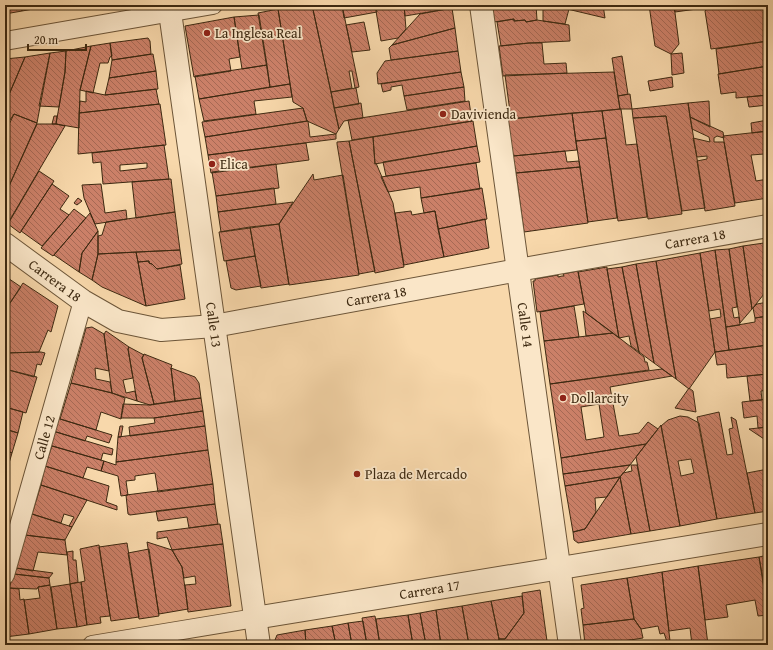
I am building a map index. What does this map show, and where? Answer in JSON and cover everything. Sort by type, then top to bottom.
[{"type":"street","points":[[5,41],[169,9],[213,5]]},
{"type":"street","name":"Calle 14","points":[[481,5],[570,645]]},
{"type":"street","name":"Calle 13","points":[[169,9],[259,645]]},
{"type":"street","name":"Carrera 18","points":[[5,244],[83,301],[118,321],[161,330],[214,326],[768,226]]},
{"type":"street","name":"Calle 12","points":[[5,575],[83,301]]},
{"type":"street","name":"Carrera 17","points":[[92,645],[768,534]]},
{"type":"building","points":[[5,5],[21,5],[22,11],[5,14]]},
{"type":"building","points":[[21,5],[39,5],[39,8],[22,11]]},
{"type":"building","points":[[39,5],[61,5],[39,8]]},
{"type":"building","points":[[301,5],[312,5],[339,129],[336,134],[307,121],[303,108],[293,102],[278,9]]},
{"type":"building","points":[[312,5],[342,5],[359,87],[355,88],[352,71],[349,71],[352,88],[331,92]]},
{"type":"building","points":[[342,5],[375,5],[377,12],[344,18]]},
{"type":"building","points":[[375,5],[404,5],[406,29],[398,38],[381,41]]},
{"type":"building","points":[[404,5],[453,5],[453,8],[405,16]]},
{"type":"building","points":[[510,5],[536,5],[537,20],[526,22],[525,20],[514,21],[514,19],[494,22],[493,7]]},
{"type":"building","points":[[543,5],[569,9],[565,24],[543,21]]},
{"type":"building","points":[[562,5],[603,5],[605,18],[563,8]]},
{"type":"building","points":[[649,5],[674,5],[679,44],[671,54],[655,46]]},
{"type":"building","points":[[674,5],[703,5],[704,8],[675,12]]},
{"type":"building","points":[[710,5],[768,5],[768,41],[711,49],[705,11]]},
{"type":"building","points":[[452,8],[455,28],[392,45],[420,14]]},
{"type":"building","points":[[278,9],[290,84],[270,87],[258,13]]},
{"type":"building","points":[[259,15],[267,65],[242,69],[234,17]]},
{"type":"building","points":[[234,17],[240,57],[229,59],[231,71],[194,77],[185,26]]},
{"type":"building","points":[[514,19],[514,21],[525,20],[526,22],[537,20],[569,25],[570,41],[501,46],[497,22]]},
{"type":"building","points":[[364,22],[370,50],[352,52],[346,25]]},
{"type":"building","points":[[455,28],[458,51],[391,60],[389,48],[392,45]]},
{"type":"building","points":[[148,38],[150,41],[151,54],[112,60],[110,43]]},
{"type":"building","points":[[768,41],[768,66],[719,74],[716,49]]},
{"type":"building","points":[[110,43],[112,56],[110,57],[108,63],[100,63],[93,93],[80,90],[91,46]]},
{"type":"building","points":[[542,43],[544,64],[566,63],[567,73],[503,76],[499,46]]},
{"type":"building","points":[[91,46],[80,90],[79,128],[56,124],[65,72],[66,51]]},
{"type":"building","points":[[66,51],[65,72],[59,107],[39,106],[50,53]]},
{"type":"building","points":[[458,51],[461,72],[378,84],[377,73],[385,61]]},
{"type":"building","points":[[50,53],[37,123],[14,114],[10,120],[5,116],[5,104],[25,57]]},
{"type":"building","points":[[682,53],[684,73],[672,75],[671,54]]},
{"type":"building","points":[[153,54],[156,71],[109,78],[112,60]]},
{"type":"building","points":[[622,56],[628,94],[618,96],[612,58]]},
{"type":"building","points":[[25,57],[5,104],[5,59]]},
{"type":"building","points":[[267,65],[270,87],[199,99],[195,76]]},
{"type":"building","points":[[768,66],[768,95],[736,98],[736,92],[721,94],[718,74]]},
{"type":"building","points":[[156,71],[158,89],[105,95],[109,78]]},
{"type":"building","points":[[461,72],[464,87],[404,96],[402,85],[391,87],[391,90],[383,92],[381,84]]},
{"type":"building","points":[[614,72],[620,109],[511,119],[505,75]]},
{"type":"building","points":[[672,77],[673,87],[650,91],[648,81]]},
{"type":"building","points":[[290,84],[292,97],[254,101],[256,114],[204,121],[199,99]]},
{"type":"building","points":[[464,87],[465,101],[407,110],[404,96]]},
{"type":"building","points":[[356,88],[359,104],[334,108],[331,92]]},
{"type":"building","points":[[156,89],[159,104],[79,113],[80,101],[86,102],[86,91],[105,95]]},
{"type":"building","points":[[630,94],[632,109],[620,109],[618,96]]},
{"type":"building","points":[[768,95],[768,105],[749,107],[747,97]]},
{"type":"building","points":[[469,101],[472,121],[352,140],[348,120]]},
{"type":"building","points":[[709,101],[710,127],[690,117],[688,103]]},
{"type":"building","points":[[361,103],[363,118],[344,121],[339,129],[334,108]]},
{"type":"building","points":[[688,103],[705,208],[682,211],[666,116],[633,118],[632,109]]},
{"type":"building","points":[[160,104],[166,145],[78,154],[79,113]]},
{"type":"building","points":[[303,108],[307,121],[205,137],[202,122]]},
{"type":"building","points":[[621,109],[626,145],[637,144],[647,217],[618,221],[602,111]]},
{"type":"building","points":[[602,111],[606,138],[576,141],[572,113]]},
{"type":"building","points":[[572,113],[577,150],[513,156],[508,119]]},
{"type":"building","points":[[14,114],[37,123],[5,195],[5,133]]},
{"type":"building","points":[[54,116],[57,116],[56,124],[52,124]]},
{"type":"building","points":[[666,116],[682,214],[648,219],[633,118]]},
{"type":"building","points":[[690,117],[723,132],[724,138],[717,136],[714,138],[714,142],[724,142],[735,206],[705,211],[697,161],[707,159],[707,156],[697,157],[693,138],[710,142],[709,137],[692,129]]},
{"type":"building","points":[[768,120],[768,131],[752,133],[751,123]]},
{"type":"building","points":[[308,121],[310,137],[336,134],[336,139],[208,155],[205,137]]},
{"type":"building","points":[[473,121],[477,146],[375,164],[373,137]]},
{"type":"building","points":[[37,124],[56,124],[65,126],[8,223],[5,221],[5,195]]},
{"type":"building","points":[[768,131],[768,160],[765,160],[764,154],[751,155],[756,181],[768,179],[768,198],[735,203],[723,136]]},
{"type":"building","points":[[373,137],[375,164],[376,163],[393,203],[404,267],[375,273],[349,141]]},
{"type":"building","points":[[606,138],[617,218],[588,222],[576,141]]},
{"type":"building","points":[[349,141],[375,271],[359,274],[337,144],[337,142]]},
{"type":"building","points":[[306,143],[309,160],[211,173],[208,155]]},
{"type":"building","points":[[164,145],[169,179],[103,184],[101,162],[93,163],[92,153]],"holes":[[[147,163],[147,168],[120,171],[120,165]]]},
{"type":"building","points":[[477,146],[480,162],[386,176],[383,162]]},
{"type":"building","points":[[565,151],[567,162],[579,161],[580,167],[516,173],[513,156]]},
{"type":"building","points":[[476,163],[480,189],[421,198],[420,187],[388,192],[381,177]]},
{"type":"building","points":[[276,164],[279,188],[216,196],[212,172]]},
{"type":"building","points":[[580,167],[588,223],[524,232],[516,173]]},
{"type":"building","points":[[39,171],[54,181],[20,233],[8,224]]},
{"type":"building","points":[[313,174],[314,180],[343,175],[359,275],[289,285],[279,224]]},
{"type":"building","points":[[171,179],[175,212],[136,218],[132,182]]},
{"type":"building","points":[[52,184],[69,196],[60,209],[69,215],[42,246],[21,231]]},
{"type":"building","points":[[101,184],[105,213],[126,210],[127,219],[95,224],[84,198],[82,185]]},
{"type":"building","points":[[274,188],[276,204],[218,212],[216,196]]},
{"type":"building","points":[[482,188],[487,219],[438,229],[435,211],[424,213],[421,198]]},
{"type":"building","points":[[78,198],[82,201],[77,205],[74,203]]},
{"type":"building","points":[[293,202],[279,224],[221,232],[218,212]]},
{"type":"building","points":[[74,209],[86,218],[53,256],[41,248]]},
{"type":"building","points":[[411,211],[412,215],[435,211],[444,257],[404,265],[395,213]]},
{"type":"building","points":[[175,212],[180,250],[98,254],[98,236],[102,235],[106,222]]},
{"type":"building","points":[[90,213],[98,231],[82,253],[79,272],[54,255]]},
{"type":"building","points":[[485,219],[489,248],[444,257],[438,229]]},
{"type":"building","points":[[279,224],[289,284],[261,288],[250,227]]},
{"type":"building","points":[[250,227],[255,256],[224,261],[219,232]]},
{"type":"building","points":[[98,231],[98,254],[92,280],[79,272],[82,253]]},
{"type":"building","points":[[764,243],[768,272],[768,289],[752,309],[743,246]]},
{"type":"building","points":[[764,243],[768,243],[768,260],[766,260]]},
{"type":"building","points":[[743,246],[752,309],[740,323],[729,249]]},
{"type":"building","points":[[729,249],[737,307],[732,308],[734,318],[739,317],[740,325],[726,327],[715,250]]},
{"type":"building","points":[[180,250],[182,264],[157,269],[149,263],[149,261],[138,262],[136,252]]},
{"type":"building","points":[[715,250],[729,350],[715,352],[710,319],[721,317],[720,309],[709,311],[700,253]]},
{"type":"building","points":[[136,252],[146,306],[102,287],[92,280],[98,254]]},
{"type":"building","points":[[700,253],[715,352],[689,389],[676,379],[656,261]]},
{"type":"building","points":[[255,256],[261,286],[236,290],[231,288],[226,261]]},
{"type":"building","points":[[149,261],[149,263],[157,269],[180,265],[185,299],[146,306],[138,262]]},
{"type":"building","points":[[656,261],[676,379],[654,363],[636,264]]},
{"type":"building","points":[[636,264],[654,363],[639,352],[622,267]]},
{"type":"building","points":[[607,267],[619,338],[586,313],[578,272]]},
{"type":"building","points":[[622,267],[639,352],[631,346],[629,336],[619,338],[607,269]]},
{"type":"building","points":[[578,271],[584,304],[537,312],[533,281],[535,281],[535,279],[558,275],[558,277],[564,276],[563,274]]},
{"type":"building","points":[[5,276],[21,287],[6,309],[9,311],[5,325]]},
{"type":"building","points":[[23,283],[58,306],[51,332],[48,330],[39,352],[5,353],[5,326],[9,311],[6,309]]},
{"type":"building","points":[[768,302],[768,316],[755,318],[753,308],[757,304]]},
{"type":"building","points":[[574,306],[579,337],[544,341],[540,312]]},
{"type":"building","points":[[583,311],[586,313],[613,333],[586,336]]},
{"type":"building","points":[[768,316],[768,345],[729,350],[726,327],[755,322],[755,318]]},
{"type":"building","points":[[92,327],[104,334],[109,371],[95,368],[96,379],[110,382],[112,393],[71,383],[86,328]]},
{"type":"building","points":[[106,331],[129,347],[128,349],[133,378],[123,380],[126,393],[135,391],[137,401],[112,393],[104,334]]},
{"type":"building","points":[[613,333],[644,357],[649,370],[550,384],[544,341]]},
{"type":"building","points":[[768,345],[768,374],[727,378],[726,364],[717,365],[715,352]]},
{"type":"building","points":[[129,347],[144,355],[142,358],[154,404],[150,405],[137,401],[128,349]]},
{"type":"building","points":[[5,353],[45,353],[41,365],[37,364],[34,377],[5,369]]},
{"type":"building","points":[[144,354],[172,365],[171,368],[175,401],[154,404],[142,358]]},
{"type":"building","points":[[171,368],[195,377],[199,383],[201,398],[175,401]]},
{"type":"building","points":[[5,369],[37,377],[26,413],[5,407]]},
{"type":"building","points":[[662,369],[672,376],[610,387],[619,436],[639,433],[648,422],[658,429],[646,444],[561,458],[550,384]],"holes":[[[599,404],[604,437],[586,440],[581,407]]]},
{"type":"building","points":[[768,374],[768,390],[761,391],[762,400],[750,401],[747,376]]},
{"type":"building","points":[[71,383],[112,393],[125,398],[121,419],[101,412],[96,430],[60,419]]},
{"type":"building","points":[[689,388],[693,391],[696,412],[675,408]]},
{"type":"building","points":[[201,398],[203,411],[154,418],[121,418],[123,404],[150,405]]},
{"type":"building","points":[[768,399],[768,427],[758,428],[757,416],[744,418],[742,402]]},
{"type":"building","points":[[5,407],[23,412],[18,433],[5,429]]},
{"type":"building","points":[[203,411],[205,426],[130,436],[129,427],[155,423],[154,418]]},
{"type":"building","points":[[719,412],[727,455],[733,454],[729,429],[733,428],[731,417],[736,420],[755,513],[717,519],[697,417]]},
{"type":"building","points":[[680,416],[688,417],[699,423],[717,519],[680,526],[661,426],[668,420]],"holes":[[[691,459],[694,473],[681,476],[678,461]]]},
{"type":"building","points":[[57,418],[112,435],[109,443],[87,436],[85,441],[53,431]]},
{"type":"building","points":[[661,425],[680,526],[650,531],[636,457]]},
{"type":"building","points":[[120,426],[123,426],[121,437],[118,437]]},
{"type":"building","points":[[205,426],[208,450],[116,462],[118,437]]},
{"type":"building","points":[[768,427],[767,441],[749,429]]},
{"type":"building","points":[[5,429],[18,433],[12,453],[5,450]]},
{"type":"building","points":[[53,431],[113,449],[112,455],[103,453],[101,460],[49,445]]},
{"type":"building","points":[[646,444],[630,465],[563,474],[561,458]]},
{"type":"building","points":[[52,446],[104,461],[101,471],[87,467],[83,478],[45,466]]},
{"type":"building","points":[[5,450],[12,453],[5,477]]},
{"type":"building","points":[[208,450],[213,484],[158,492],[155,473],[135,476],[135,480],[126,481],[128,495],[121,496],[118,476],[101,471],[104,461],[116,465],[116,462]]},
{"type":"building","points":[[630,465],[620,477],[565,486],[563,474]]},
{"type":"building","points":[[631,465],[637,465],[650,531],[631,534],[620,477],[623,473],[632,471]]},
{"type":"building","points":[[45,466],[109,486],[106,502],[117,506],[117,510],[41,485]]},
{"type":"building","points":[[768,469],[768,511],[755,513],[747,473]]},
{"type":"building","points":[[620,477],[607,497],[595,498],[596,512],[585,529],[573,532],[565,486]]},
{"type":"building","points":[[620,477],[631,534],[578,543],[574,540],[573,532],[585,529]]},
{"type":"building","points":[[213,484],[215,504],[130,515],[128,514],[126,495]]},
{"type":"building","points":[[41,485],[87,500],[72,527],[69,526],[74,517],[64,514],[61,523],[32,514]]},
{"type":"building","points":[[215,504],[218,524],[189,528],[187,517],[158,521],[156,511]]},
{"type":"building","points":[[32,514],[72,527],[65,540],[25,535]]},
{"type":"building","points":[[220,524],[223,544],[172,550],[167,537],[157,539],[157,532]]},
{"type":"building","points":[[25,535],[65,540],[67,555],[38,552],[33,571],[16,568]]},
{"type":"building","points":[[147,542],[172,550],[182,567],[188,609],[159,614]]},
{"type":"building","points":[[127,543],[139,617],[111,621],[99,547]]},
{"type":"building","points":[[223,544],[231,606],[188,612],[185,585],[196,584],[195,576],[184,578],[182,567],[172,550]]},
{"type":"building","points":[[99,545],[110,616],[100,617],[101,623],[87,625],[81,582],[85,581],[80,549]]},
{"type":"building","points":[[149,549],[159,616],[139,619],[128,553]]},
{"type":"building","points":[[73,551],[73,560],[76,560],[78,582],[70,584],[67,552]]},
{"type":"building","points":[[768,555],[768,578],[763,579],[759,557]]},
{"type":"building","points":[[759,557],[768,615],[758,616],[755,600],[726,605],[728,617],[705,620],[698,566]]},
{"type":"building","points":[[698,566],[708,645],[692,645],[690,628],[669,631],[662,572]]},
{"type":"building","points":[[16,568],[53,573],[49,578],[14,574]]},
{"type":"building","points":[[662,572],[670,641],[667,642],[664,633],[660,634],[658,626],[641,629],[634,619],[627,578]]},
{"type":"building","points":[[14,574],[49,578],[50,585],[38,587],[37,589],[9,588]]},
{"type":"building","points":[[627,578],[634,619],[583,625],[581,609],[584,608],[581,585]]},
{"type":"building","points":[[81,582],[87,625],[77,627],[70,584]]},
{"type":"building","points":[[70,584],[77,627],[57,629],[51,587]]},
{"type":"building","points":[[50,585],[57,629],[29,634],[24,600],[40,598],[38,587]]},
{"type":"building","points":[[9,588],[19,589],[20,600],[24,599],[29,634],[5,637],[5,606]]},
{"type":"building","points":[[540,590],[547,641],[501,645],[499,639],[505,639],[524,613],[522,593]]},
{"type":"building","points":[[522,596],[524,613],[505,639],[499,639],[491,601]]},
{"type":"building","points":[[491,601],[499,639],[495,645],[469,645],[462,606]]},
{"type":"building","points":[[462,606],[469,645],[441,645],[436,610]]},
{"type":"building","points":[[436,610],[441,645],[426,645],[420,613]]},
{"type":"building","points":[[420,613],[426,645],[413,645],[408,615]]},
{"type":"building","points":[[408,615],[413,645],[380,645],[376,619]]},
{"type":"building","points":[[375,616],[380,645],[367,645],[362,618]]},
{"type":"building","points":[[634,619],[641,629],[643,638],[598,645],[585,645],[583,625]]},
{"type":"building","points":[[363,621],[367,645],[352,645],[348,623]]},
{"type":"building","points":[[348,623],[352,645],[336,645],[332,626]]},
{"type":"building","points":[[332,626],[336,645],[306,645],[305,630]]},
{"type":"building","points":[[305,630],[306,645],[276,645],[275,640],[277,635]]},
{"type":"building","points":[[631,640],[632,645],[598,645]]},
{"type":"building","points":[[544,641],[547,641],[547,645],[512,645]]},
{"type":"place","name":"La Inglesa Real","points":[[207,33]]},
{"type":"place","name":"Davivienda","points":[[443,114]]},
{"type":"place","name":"Elica","points":[[212,164]]},
{"type":"place","name":"Dollarcity","points":[[563,398]]},
{"type":"place","name":"Plaza de Mercado","points":[[357,474]]}]
